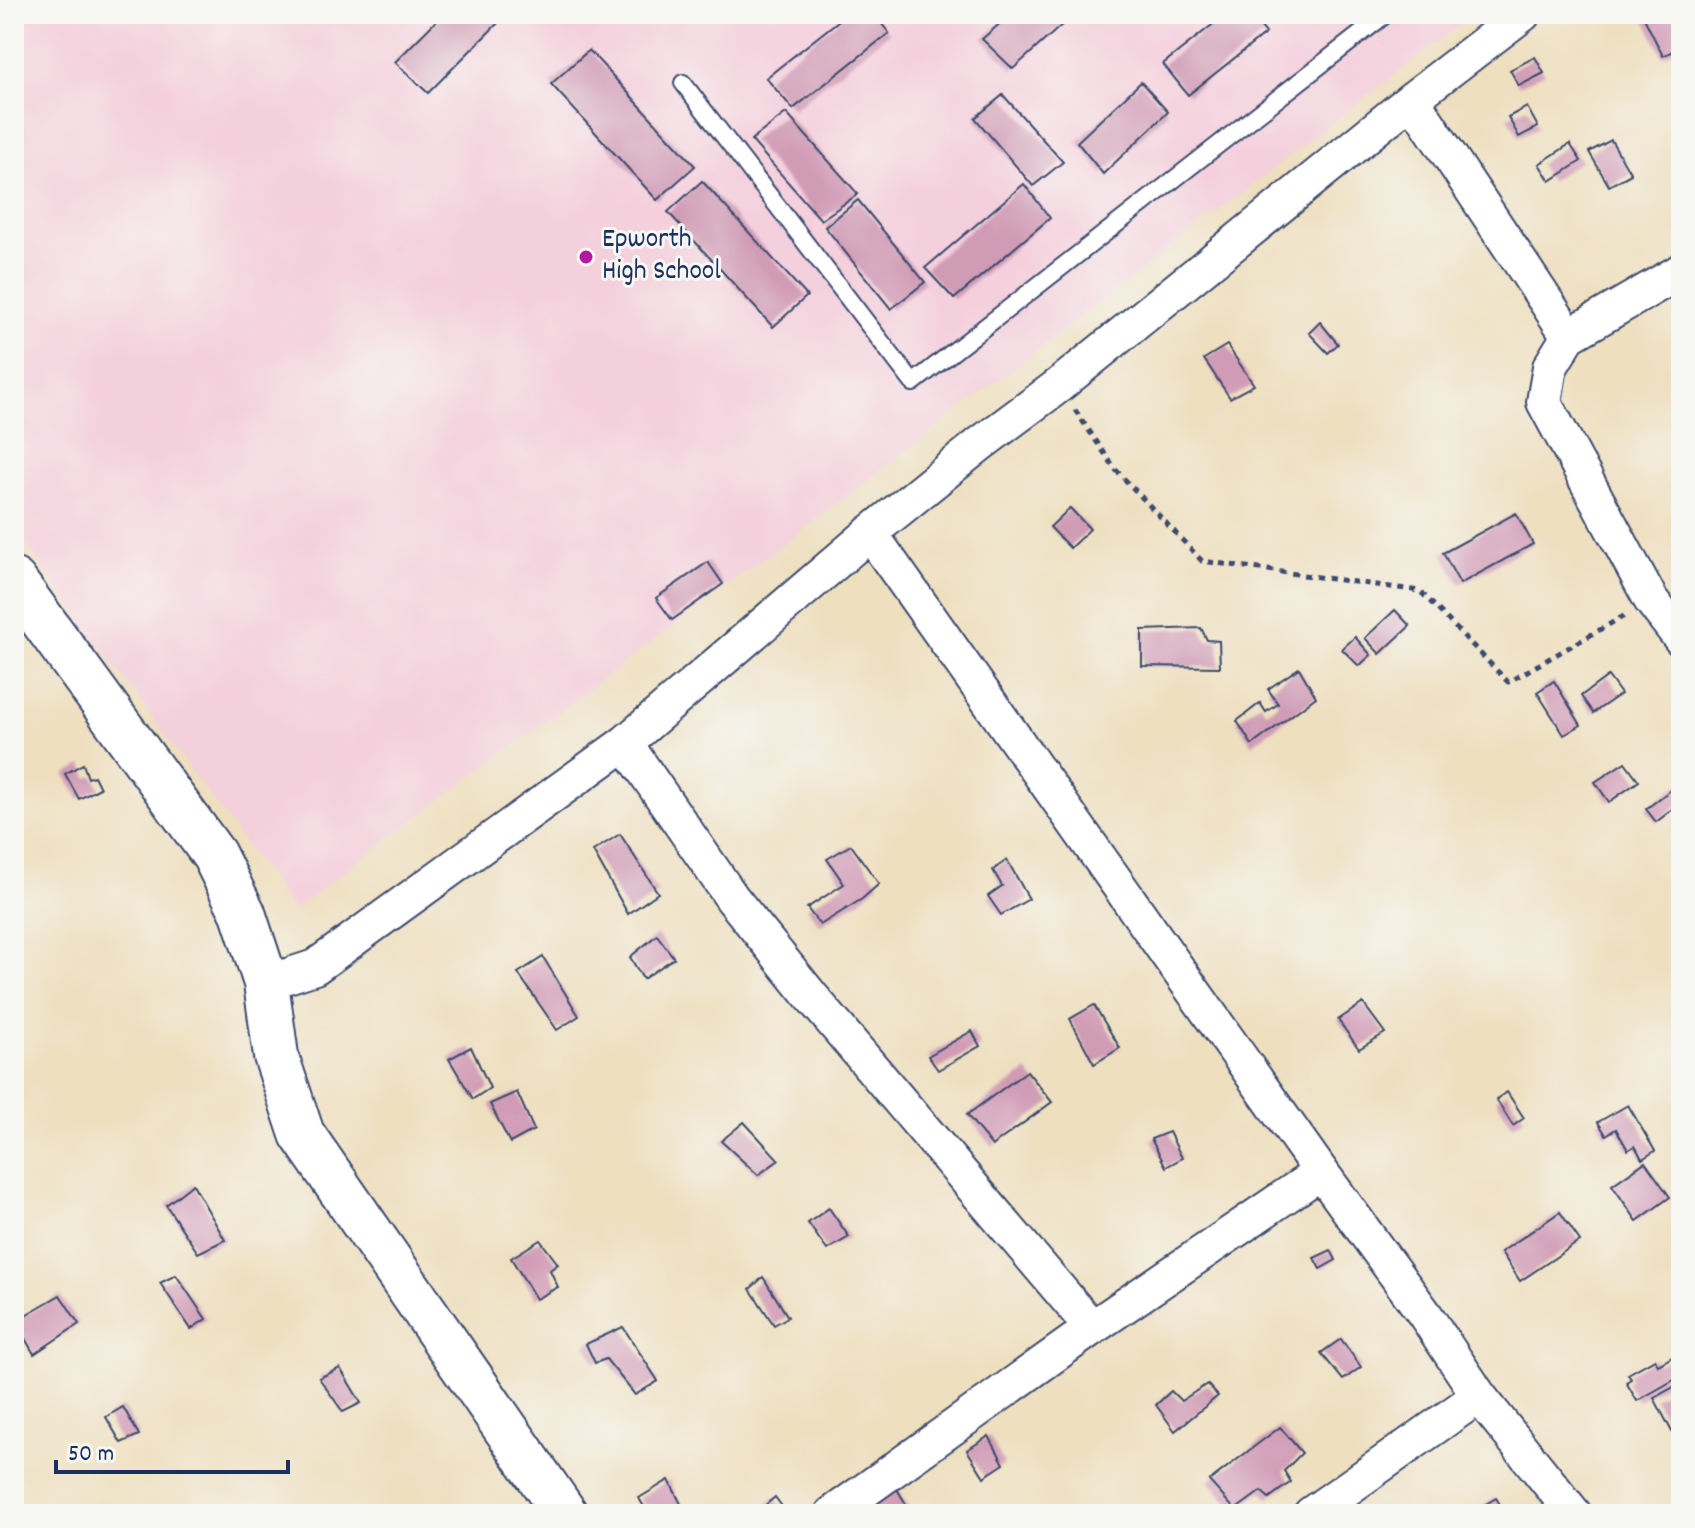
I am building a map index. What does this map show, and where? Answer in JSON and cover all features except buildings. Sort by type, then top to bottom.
[{"type":"street","points":[[266,983],[315,967],[625,743],[870,533],[1058,386],[1412,99],[1523,14]]},
{"type":"street","points":[[1412,99],[1569,336]]},
{"type":"street","points":[[1681,271],[1569,336],[1550,367],[1544,402],[1651,600],[1681,639]]},
{"type":"street","points":[[870,533],[1426,1316],[1479,1396],[1574,1514]]},
{"type":"street","points":[[14,581],[214,855],[243,913],[266,983],[276,1056],[302,1134],[565,1514]]},
{"type":"street","points":[[625,743],[742,910],[1092,1328]]},
{"type":"street","points":[[832,1514],[1092,1328],[1321,1172]]},
{"type":"street","points":[[1311,1514],[1479,1396]]},
{"type":"lane","points":[[683,83],[913,383],[1386,14]]},
{"type":"path","points":[[1058,386],[1116,470],[1202,561],[1420,591],[1508,682],[1651,600]]},
{"type":"shaded area","name":"Epworth High School","points":[[14,14],[1474,14],[841,501],[293,910],[14,528]]},
{"type":"place","name":"Epworth High School","points":[[586,257]]}]
